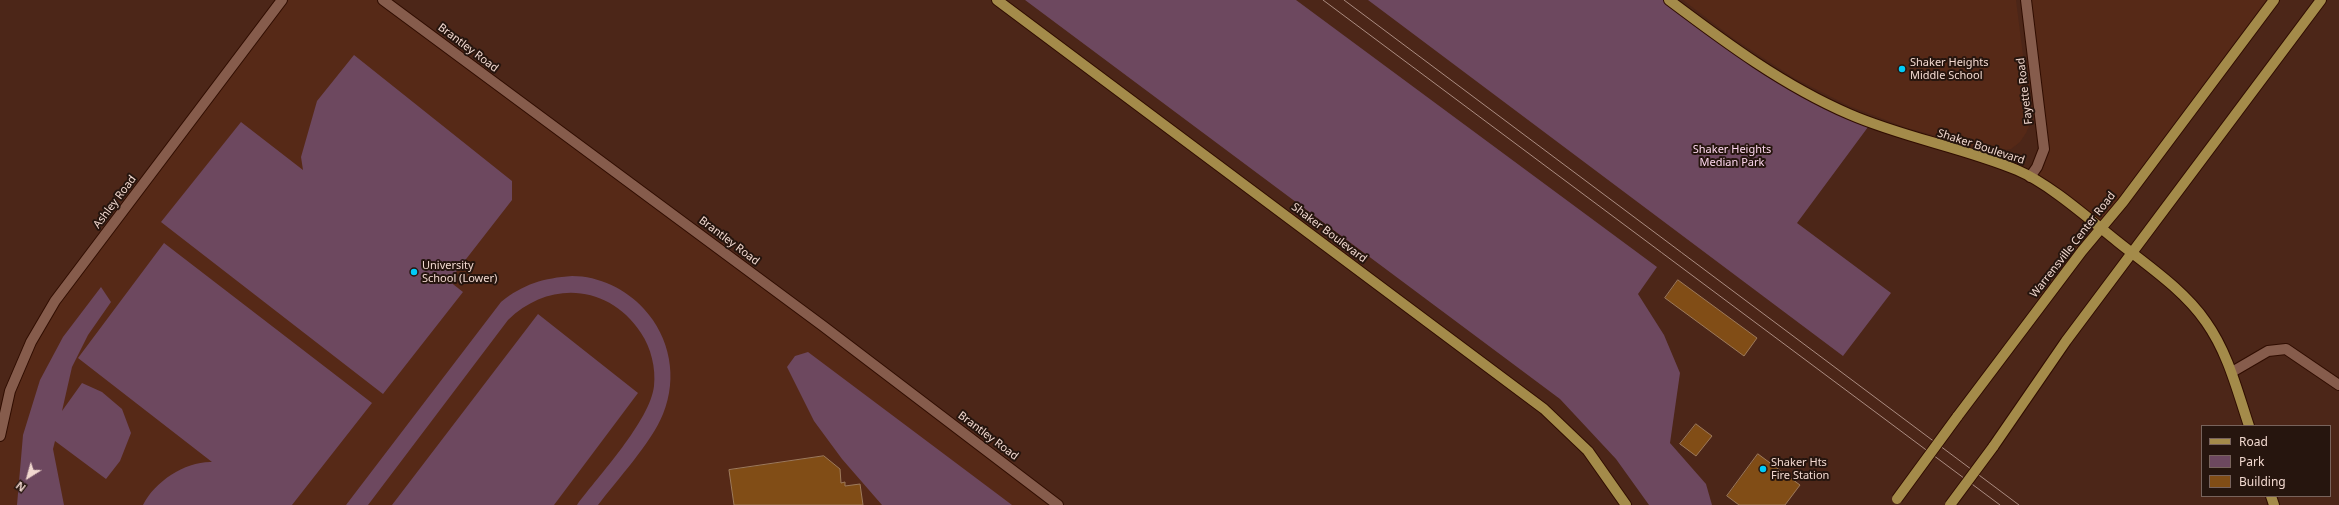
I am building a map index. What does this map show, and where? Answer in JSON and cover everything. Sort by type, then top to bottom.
[{"type":"main road","name":"Shaker Boulevard","points":[[998,0],[1544,409],[1588,451],[1626,505]]},
{"type":"main road","name":"Shaker Boulevard","points":[[1669,0],[1749,58],[1796,88],[1819,100],[1878,126],[2000,164],[2030,177],[2101,228],[2176,289],[2202,316],[2217,339],[2232,372],[2249,425]]},
{"type":"main road","name":"Warrensville Center Road","points":[[1895,502],[1957,417],[2274,0]]},
{"type":"main road","points":[[1950,505],[1993,447],[2066,341],[2321,0]]},
{"type":"street","name":"Ashley Road","points":[[0,436],[10,391],[31,342],[55,301],[282,0]]},
{"type":"street","name":"Brantley Road","points":[[383,0],[824,326],[1058,505]]},
{"type":"street","name":"Fayette Road","points":[[2026,0],[2044,148],[2037,167],[2030,177]]},
{"type":"street","points":[[2232,372],[2268,351],[2286,349],[2339,385]]},
{"type":"shaded area","name":"University School (Lower)","points":[[282,0],[383,0],[1058,505],[0,505],[0,436],[10,391],[55,301]]},
{"type":"shaded area","name":"Shaker Heights Middle School","points":[[1683,0],[2016,0],[2030,111],[2030,124],[2020,142],[2011,149],[1992,151],[1907,128],[1849,106],[1794,78],[1734,39]]},
{"type":"shaded area","points":[[2026,0],[2273,0],[2101,228],[2030,177],[2041,158]]},
{"type":"green space","points":[[1025,0],[1296,0],[1657,267],[1638,294],[1664,335],[1680,373],[1670,443],[1706,484],[1712,505],[1649,505],[1616,459],[1560,399]]},
{"type":"green space","name":"Shaker Heights Median Park","points":[[1368,0],[1669,0],[1749,58],[1871,123],[1797,223],[1891,293],[1843,356]]},
{"type":"green space","points":[[354,55],[512,181],[512,200],[449,281],[463,292],[383,394],[161,222],[241,122],[303,170],[301,157],[317,101]]},
{"type":"green space","points":[[164,243],[372,403],[292,505],[143,505],[155,488],[172,474],[192,465],[212,462],[78,358]]},
{"type":"green space","points":[[572,276],[592,278],[602,281],[629,295],[653,320],[660,332],[669,358],[670,386],[668,400],[658,425],[634,461],[598,505],[577,505],[634,431],[650,400],[654,386],[654,372],[648,345],[641,333],[628,317],[612,305],[596,297],[578,293],[560,294],[542,298],[524,307],[508,320],[368,505],[346,505],[501,302],[517,291],[534,283],[552,278]]},
{"type":"green space","points":[[101,287],[111,302],[88,335],[72,367],[62,411],[82,383],[102,392],[122,409],[131,433],[120,461],[106,479],[55,441],[53,449],[64,505],[17,505],[23,435],[40,380],[63,337]]},
{"type":"green space","points":[[538,314],[638,393],[554,505],[392,505]]},
{"type":"green space","points":[[808,352],[1012,505],[882,505],[842,459],[814,421],[787,367],[795,356]]},
{"type":"building","points":[[1678,280],[1757,338],[1744,356],[1665,298]]},
{"type":"building","points":[[1696,424],[1712,436],[1696,456],[1680,444]]},
{"type":"building","name":"Shaker Hts Fire Station","points":[[1758,454],[1800,485],[1785,505],[1739,505],[1727,496]]},
{"type":"building","points":[[824,456],[840,469],[841,483],[845,482],[845,486],[860,484],[863,505],[734,505],[729,470]]},
{"type":"tram line","points":[[1323,0],[2000,505]]},
{"type":"tram line","points":[[1344,0],[2019,505]]},
{"type":"place","name":"Shaker Heights Middle School","points":[[1902,69]]},
{"type":"place","name":"University School (Lower)","points":[[414,272]]},
{"type":"place","name":"Shaker Hts Fire Station","points":[[1763,469]]}]
